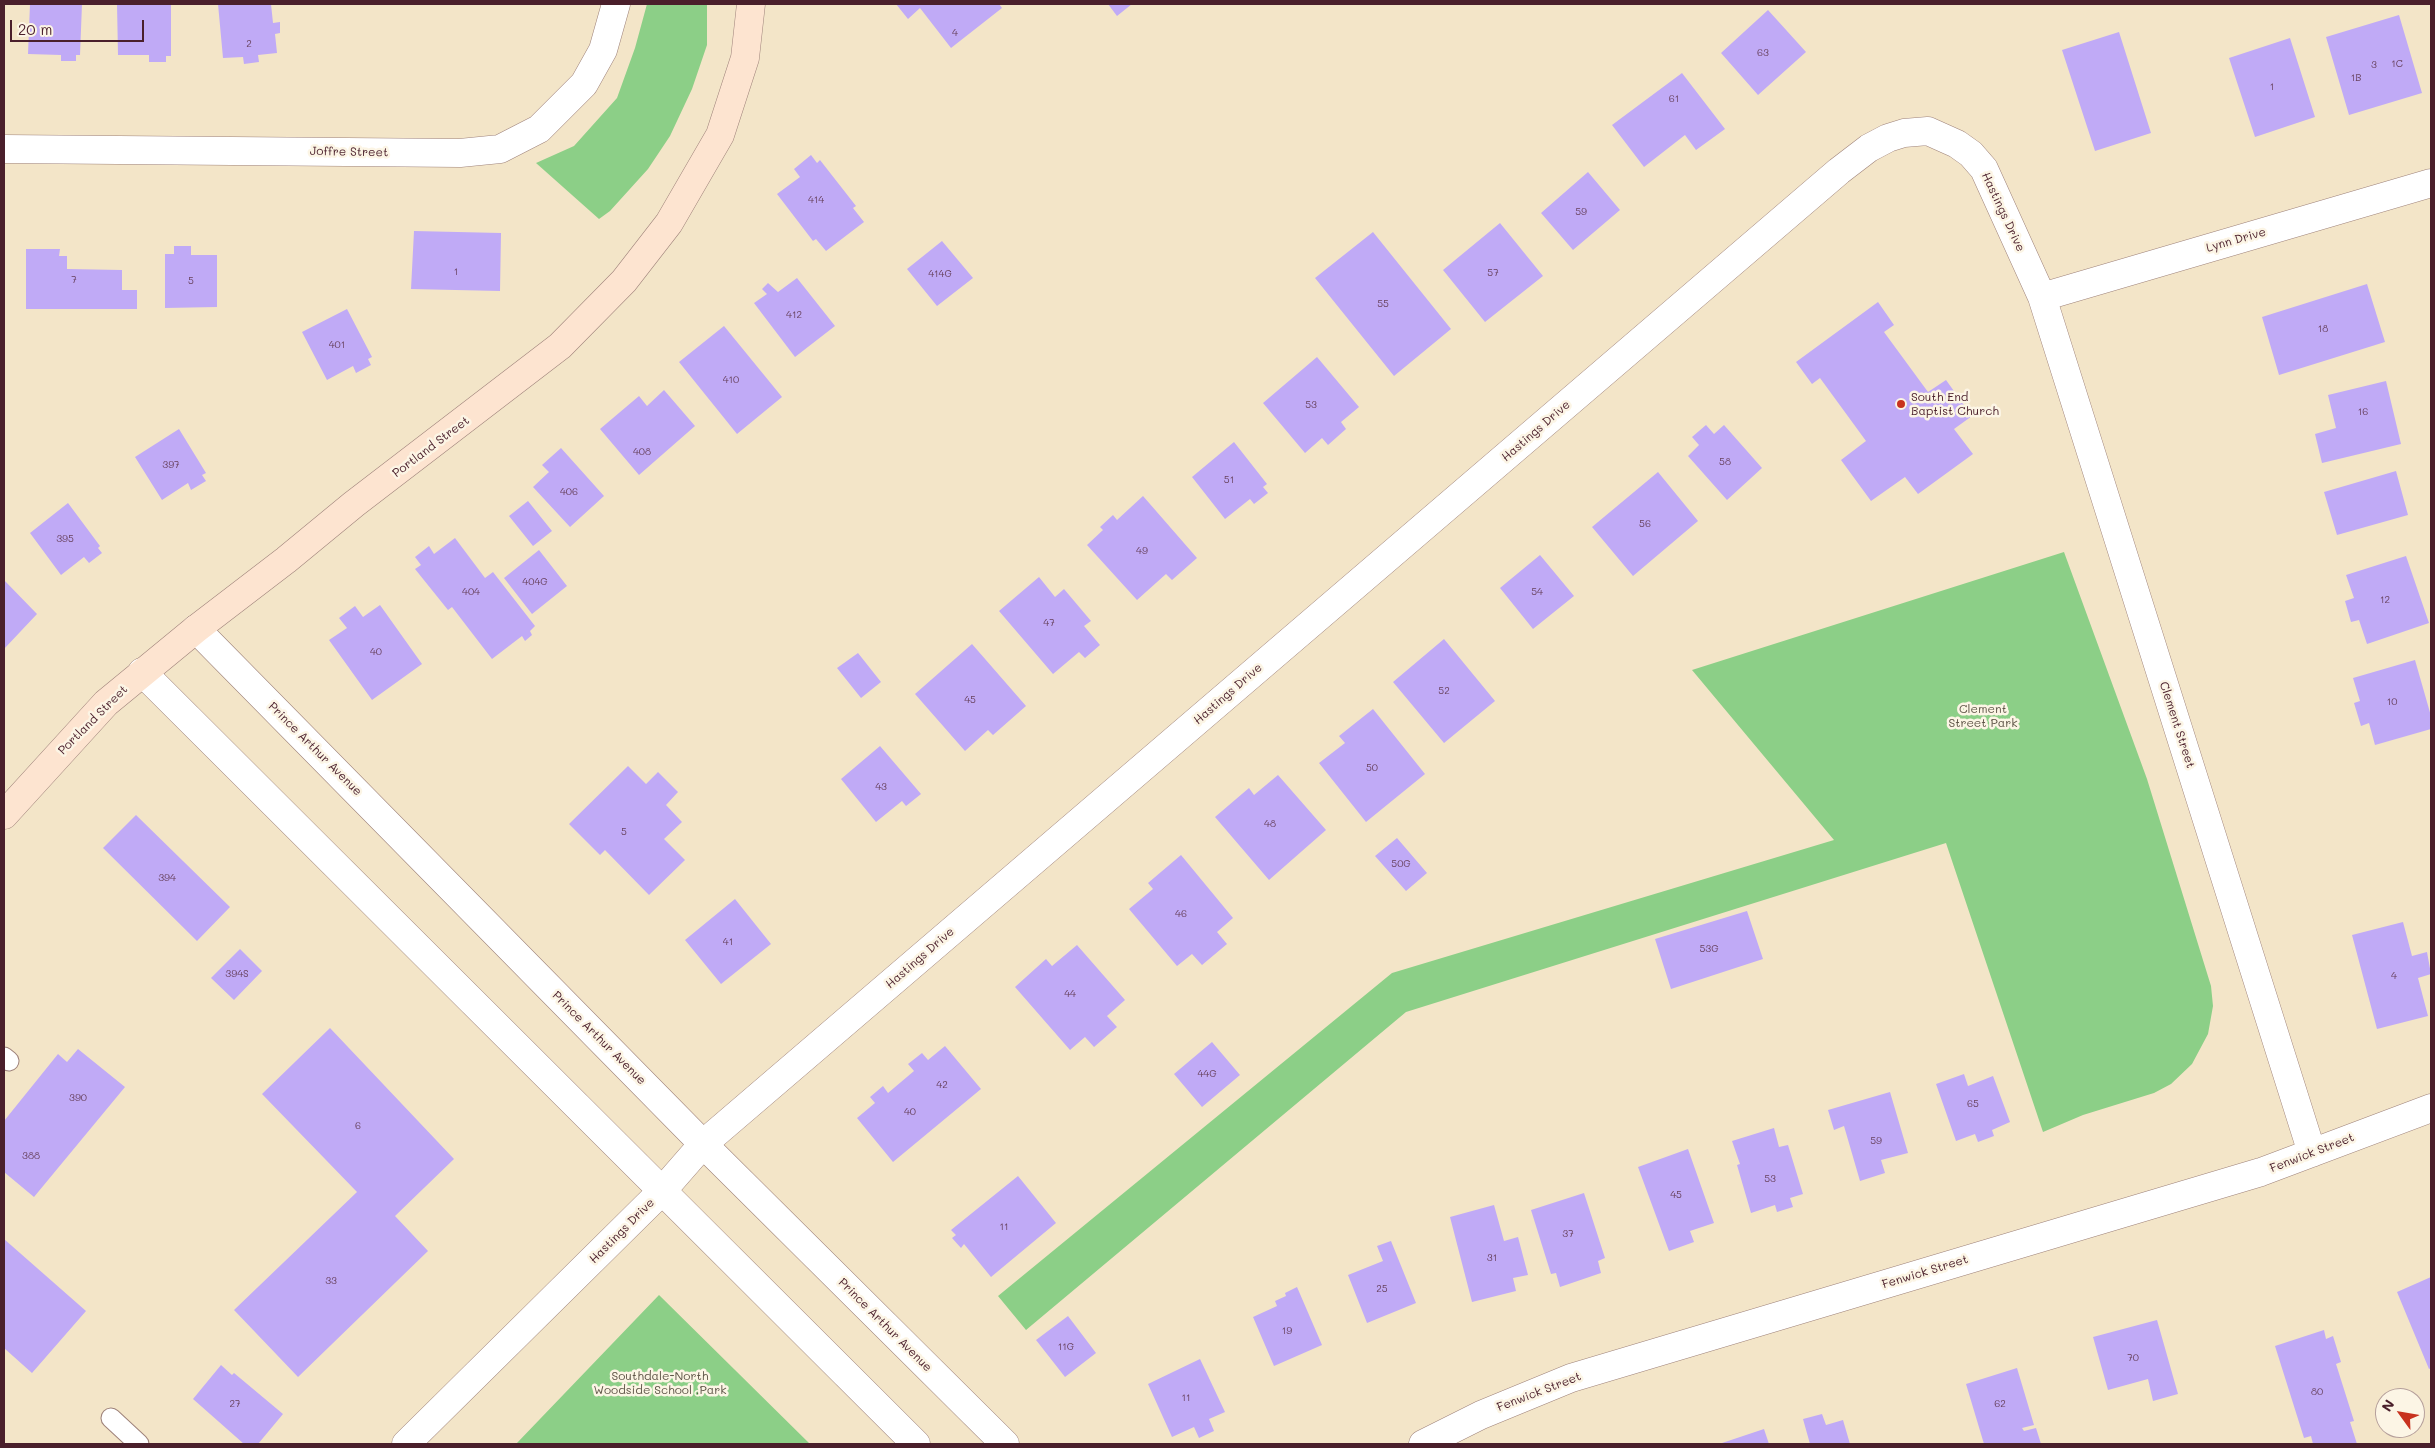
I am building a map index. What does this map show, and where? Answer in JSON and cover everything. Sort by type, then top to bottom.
[{"type":"main road","name":"Portland Street","points":[[4,815],[93,717],[142,672],[560,346],[624,281],[669,223],[720,135],[745,58],[751,4]]},
{"type":"street","name":"Joffre Street","points":[[4,149],[460,153],[500,149],[539,128],[584,84],[603,50],[616,4]]},
{"type":"street","name":"Hastings Drive","points":[[406,1444],[662,1191],[703,1144],[1869,148],[1888,138],[1928,131],[1958,144],[1971,154],[1984,169],[2042,297]]},
{"type":"street","name":"Lynn Drive","points":[[2042,297],[2431,184]]},
{"type":"street","name":"Clement Street","points":[[2042,297],[2312,1153]]},
{"type":"street","name":"Prince Arthur Avenue","points":[[196,628],[703,1144],[1005,1444]]},
{"type":"street","points":[[142,672],[916,1444]]},
{"type":"street","name":"Fenwick Street","points":[[1423,1444],[1481,1415],[1571,1378],[2261,1172],[2431,1108]]},
{"type":"lane","points":[[111,1418],[139,1444]]},
{"type":"green space","points":[[647,4],[707,4],[707,45],[692,89],[670,136],[648,169],[610,211],[599,219],[536,163],[574,146],[617,98],[635,48]]},
{"type":"green space","name":"Clement Street Park","points":[[2064,552],[2147,779],[2211,986],[2213,1006],[2208,1034],[2192,1064],[2171,1084],[2154,1093],[2083,1115],[2043,1132],[1946,843],[1406,1012],[1026,1330],[998,1296],[1392,973],[1834,840],[1692,670]]},
{"type":"green space","name":"Southdale-North Woodside School .Park","points":[[659,1295],[810,1444],[516,1444]]},
{"type":"building","points":[[30,4],[82,4],[80,55],[76,55],[76,61],[61,61],[61,55],[28,54]]},
{"type":"building","points":[[117,4],[171,4],[171,56],[166,56],[166,62],[149,62],[149,55],[118,55]]},
{"type":"building","points":[[218,4],[271,4],[273,23],[280,22],[280,33],[275,34],[277,53],[258,55],[259,62],[244,64],[243,57],[223,58]]},
{"type":"building","points":[[896,4],[999,4],[1002,8],[951,48],[920,8],[908,19]]},
{"type":"building","points":[[1108,4],[1132,4],[1117,16]]},
{"type":"building","points":[[1768,10],[1806,52],[1758,95],[1721,53]]},
{"type":"building","points":[[2399,15],[2422,93],[2349,115],[2326,37]]},
{"type":"building","points":[[2119,32],[2151,133],[2095,151],[2062,50]]},
{"type":"building","points":[[2290,38],[2315,117],[2255,137],[2229,58]]},
{"type":"building","points":[[1682,73],[1725,129],[1696,150],[1685,135],[1644,167],[1612,125]]},
{"type":"building","points":[[811,155],[817,163],[820,160],[856,206],[853,208],[864,222],[826,251],[816,239],[813,241],[777,194],[800,177],[794,169]]},
{"type":"building","points":[[1588,172],[1620,210],[1573,250],[1541,213]]},
{"type":"building","points":[[1500,223],[1543,276],[1485,322],[1443,270]]},
{"type":"building","points":[[414,231],[501,233],[500,291],[411,289]]},
{"type":"building","points":[[1373,232],[1451,329],[1394,376],[1315,278]]},
{"type":"building","points":[[942,241],[973,278],[937,306],[907,269]]},
{"type":"building","points":[[174,246],[191,246],[191,255],[217,255],[217,307],[165,308],[165,254],[174,254]]},
{"type":"building","points":[[26,249],[60,249],[59,256],[67,256],[67,269],[122,270],[122,290],[137,290],[137,309],[26,309]]},
{"type":"building","points":[[797,278],[835,326],[795,357],[754,303],[767,294],[762,289],[768,283],[778,292]]},
{"type":"building","points":[[2367,284],[2385,342],[2279,375],[2262,317]]},
{"type":"building","name":"South End Baptist Church","points":[[1878,302],[1894,325],[1884,332],[1928,392],[1946,380],[1972,416],[1954,429],[1973,454],[1918,494],[1905,477],[1871,501],[1841,460],[1866,441],[1820,378],[1812,384],[1796,362]]},
{"type":"building","points":[[347,309],[372,357],[368,359],[371,365],[356,373],[353,366],[327,380],[302,332]]},
{"type":"building","points":[[724,326],[782,397],[737,434],[679,362]]},
{"type":"building","points":[[1317,357],[1359,407],[1341,422],[1346,429],[1328,445],[1322,438],[1305,453],[1263,403]]},
{"type":"building","points":[[2386,381],[2401,444],[2322,463],[2315,434],[2336,428],[2328,395]]},
{"type":"building","points":[[664,390],[695,426],[639,475],[600,429],[639,396],[647,406]]},
{"type":"building","points":[[1706,425],[1714,434],[1724,425],[1762,468],[1727,500],[1688,456],[1699,445],[1692,437]]},
{"type":"building","points":[[179,429],[206,473],[202,475],[206,481],[191,490],[188,483],[162,500],[135,457]]},
{"type":"building","points":[[1234,442],[1267,484],[1263,487],[1268,493],[1254,504],[1250,499],[1225,519],[1192,477]]},
{"type":"building","points":[[561,448],[604,496],[570,527],[533,487],[549,472],[542,465]]},
{"type":"building","points":[[2396,471],[2408,515],[2337,535],[2324,492]]},
{"type":"building","points":[[1658,472],[1698,521],[1633,576],[1592,527]]},
{"type":"building","points":[[1143,496],[1197,558],[1172,580],[1166,574],[1137,600],[1087,545],[1103,530],[1100,527],[1113,515],[1117,520]]},
{"type":"building","points":[[528,501],[552,531],[533,546],[509,516]]},
{"type":"building","points":[[68,503],[100,546],[98,548],[102,553],[89,563],[84,557],[61,575],[30,533]]},
{"type":"building","points":[[455,538],[485,578],[493,572],[535,626],[530,631],[532,635],[525,641],[522,636],[492,659],[452,607],[448,610],[415,569],[421,565],[415,557],[429,546],[434,554]]},
{"type":"building","points":[[539,550],[567,586],[532,614],[504,578]]},
{"type":"building","points":[[1540,555],[1574,596],[1533,629],[1500,588]]},
{"type":"building","points":[[2406,556],[2429,623],[2367,644],[2359,620],[2351,622],[2345,601],[2354,598],[2346,575]]},
{"type":"building","points":[[1039,577],[1055,597],[1064,589],[1091,621],[1084,626],[1100,645],[1085,658],[1079,652],[1053,674],[999,611]]},
{"type":"building","points":[[4,580],[37,614],[4,649]]},
{"type":"building","points":[[380,605],[422,664],[372,700],[329,640],[347,628],[339,618],[355,606],[363,617]]},
{"type":"building","points":[[1444,639],[1495,701],[1444,743],[1393,682]]},
{"type":"building","points":[[972,644],[1026,706],[993,735],[988,730],[965,751],[915,694]]},
{"type":"building","points":[[858,653],[881,682],[861,698],[837,668]]},
{"type":"building","points":[[2415,660],[2431,716],[2431,729],[2375,745],[2369,723],[2361,726],[2354,703],[2360,701],[2353,678]]},
{"type":"building","points":[[1373,709],[1425,774],[1366,822],[1319,763],[1345,743],[1339,736]]},
{"type":"building","points":[[880,746],[921,794],[906,806],[902,801],[876,822],[841,779]]},
{"type":"building","points":[[628,766],[646,784],[658,772],[678,792],[666,805],[682,822],[664,839],[685,860],[649,895],[605,850],[600,855],[569,824]]},
{"type":"building","points":[[1278,775],[1326,830],[1269,880],[1215,817],[1249,788],[1254,795]]},
{"type":"building","points":[[136,815],[230,907],[197,941],[103,848]]},
{"type":"building","points":[[1397,838],[1427,873],[1406,891],[1375,856]]},
{"type":"building","points":[[1181,855],[1233,918],[1217,932],[1227,944],[1202,965],[1192,954],[1177,966],[1129,909],[1153,889],[1148,883]]},
{"type":"building","points":[[735,899],[771,944],[721,984],[685,940]]},
{"type":"building","points":[[1747,911],[1763,959],[1671,989],[1655,939]]},
{"type":"building","points":[[2403,922],[2412,956],[2427,952],[2431,974],[2418,978],[2428,1016],[2377,1029],[2352,935]]},
{"type":"building","points":[[1077,945],[1125,1000],[1107,1016],[1117,1027],[1094,1047],[1085,1037],[1070,1050],[1015,987],[1046,959],[1052,966]]},
{"type":"building","points":[[240,949],[262,971],[234,1000],[211,978]]},
{"type":"building","points":[[330,1028],[454,1159],[395,1216],[428,1251],[298,1377],[234,1310],[357,1192],[262,1094]]},
{"type":"building","points":[[1212,1042],[1240,1075],[1202,1107],[1174,1074]]},
{"type":"building","points":[[945,1046],[981,1089],[893,1162],[857,1118],[875,1103],[870,1097],[883,1086],[888,1093],[914,1071],[908,1064],[922,1053],[928,1060]]},
{"type":"building","points":[[78,1049],[125,1087],[34,1197],[4,1172],[4,1121],[58,1054],[67,1062]]},
{"type":"building","points":[[1964,1074],[1968,1086],[1993,1076],[2010,1122],[1992,1130],[1994,1136],[1978,1142],[1975,1134],[1956,1141],[1936,1084]]},
{"type":"building","points":[[1890,1092],[1908,1153],[1881,1160],[1885,1173],[1860,1181],[1844,1126],[1834,1130],[1828,1110]]},
{"type":"building","points":[[1774,1128],[1779,1147],[1788,1145],[1803,1194],[1790,1198],[1793,1207],[1777,1212],[1775,1205],[1751,1213],[1737,1165],[1740,1164],[1732,1141]]},
{"type":"building","points":[[1688,1149],[1714,1223],[1690,1231],[1694,1242],[1669,1251],[1638,1167]]},
{"type":"building","points":[[1018,1176],[1056,1223],[991,1277],[964,1244],[961,1248],[952,1238],[956,1235],[951,1230]]},
{"type":"building","points":[[1584,1193],[1605,1258],[1598,1261],[1601,1273],[1560,1287],[1556,1273],[1551,1274],[1531,1210]]},
{"type":"building","points":[[1494,1205],[1504,1241],[1518,1237],[1528,1275],[1513,1278],[1516,1291],[1472,1302],[1450,1217]]},
{"type":"building","points":[[4,1239],[86,1311],[32,1373],[4,1348]]},
{"type":"building","points":[[1391,1241],[1416,1303],[1367,1323],[1348,1275],[1383,1261],[1377,1246]]},
{"type":"building","points":[[2431,1277],[2431,1368],[2429,1369],[2397,1292]]},
{"type":"building","points":[[1297,1287],[1322,1345],[1274,1366],[1253,1317],[1277,1306],[1275,1301],[1286,1296],[1285,1293]]},
{"type":"building","points":[[1068,1316],[1096,1353],[1065,1377],[1036,1340]]},
{"type":"building","points":[[2157,1320],[2178,1394],[2153,1401],[2148,1379],[2108,1390],[2093,1337]]},
{"type":"building","points":[[2324,1330],[2326,1339],[2333,1336],[2341,1362],[2336,1364],[2354,1421],[2350,1422],[2357,1444],[2313,1444],[2311,1436],[2304,1438],[2275,1346]]},
{"type":"building","points":[[1200,1359],[1225,1412],[1209,1419],[1214,1431],[1199,1438],[1194,1427],[1172,1437],[1148,1384]]},
{"type":"building","points":[[221,1365],[232,1375],[234,1373],[283,1414],[258,1444],[244,1444],[193,1399]]},
{"type":"building","points":[[2017,1368],[2034,1425],[2022,1428],[2024,1431],[2036,1428],[2041,1444],[1984,1444],[1966,1384]]},
{"type":"building","points":[[1822,1414],[1826,1425],[1843,1420],[1850,1444],[1810,1444],[1803,1419]]},
{"type":"building","points":[[1764,1429],[1769,1444],[1719,1444]]},
{"type":"place","name":"South End Baptist Church","points":[[1901,404]]}]
